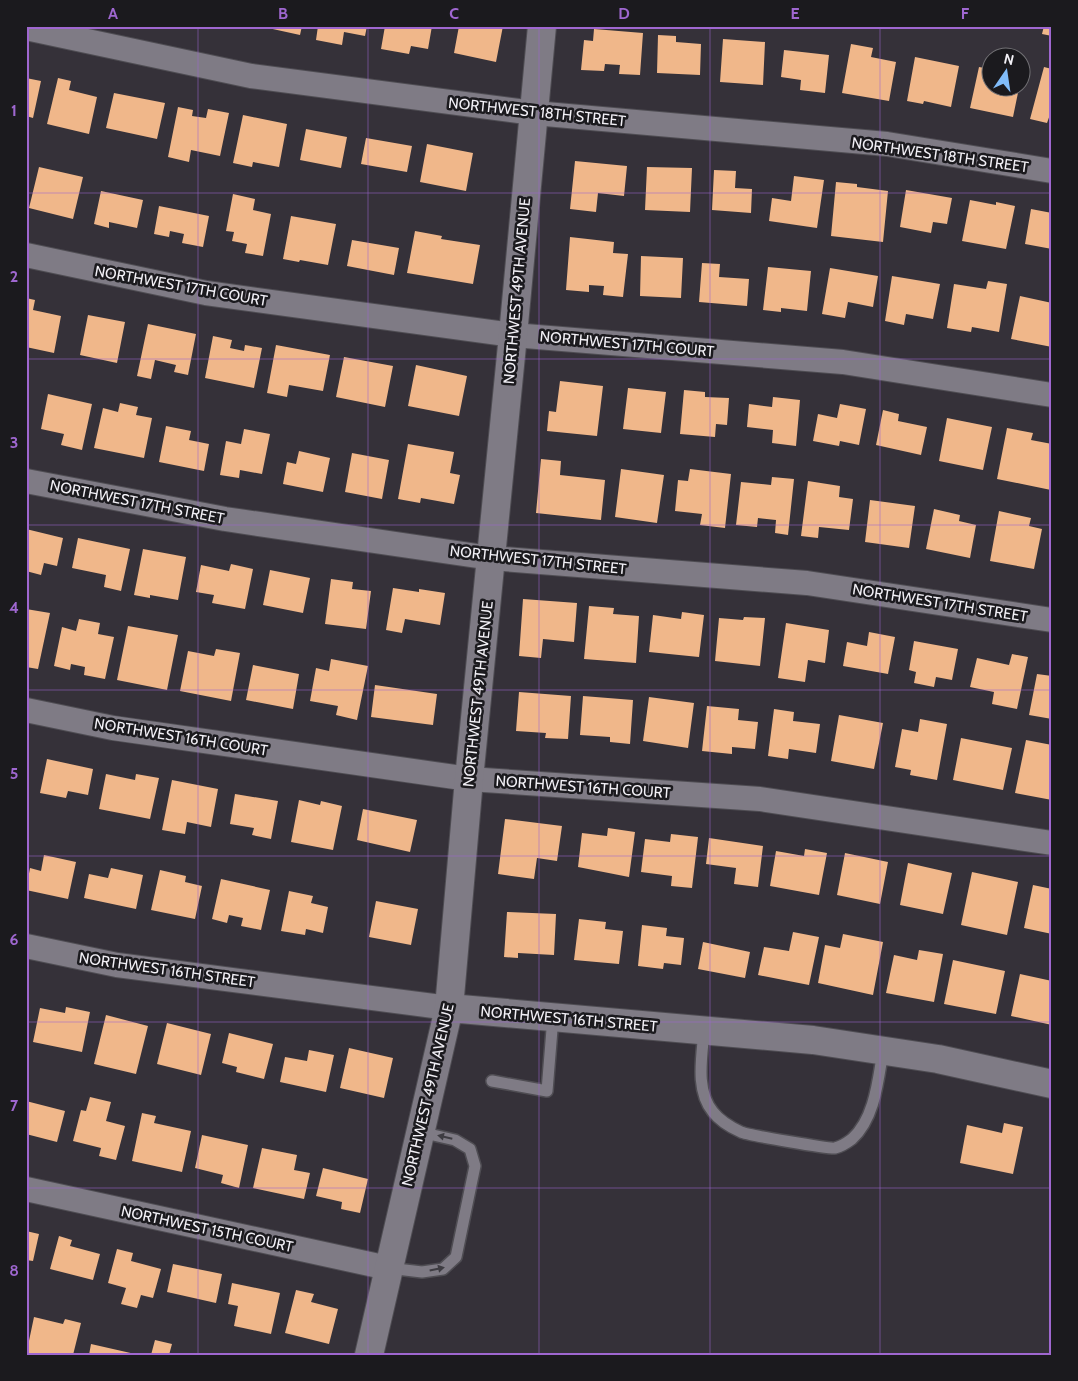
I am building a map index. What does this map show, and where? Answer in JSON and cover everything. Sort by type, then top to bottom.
[{"type":"street","name":"NORTHWEST 49TH AVENUE","points":[[369,1355],[449,1008],[469,779],[542,26]]},
{"type":"street","name":"NORTHWEST 18TH STREET","points":[[26,28],[251,76],[534,113],[887,144],[1052,171]]},
{"type":"street","name":"NORTHWEST 17TH COURT","points":[[26,255],[206,293],[513,335],[843,362],[1052,394]]},
{"type":"street","name":"NORTHWEST 17TH STREET","points":[[26,481],[226,519],[491,558],[807,583],[1052,620]]},
{"type":"street","name":"NORTHWEST 16TH COURT","points":[[26,710],[113,728],[469,779],[760,799],[1052,843]]},
{"type":"street","name":"NORTHWEST 16TH STREET","points":[[26,946],[117,965],[449,1008],[813,1040],[938,1059],[1052,1084]]},
{"type":"street","name":"NORTHWEST 15TH COURT","points":[[26,1189],[388,1268]]},
{"type":"lane","points":[[492,1082],[547,1091],[553,1017]]},
{"type":"lane","points":[[704,1030],[701,1078],[705,1098],[712,1112],[725,1124],[743,1133],[834,1148],[851,1140],[862,1128],[869,1115],[883,1050]]},
{"type":"lane","points":[[388,1268],[422,1272],[443,1269],[456,1257],[475,1166],[470,1149],[455,1140],[420,1132]]},
{"type":"building","points":[[259,26],[302,26],[300,35]]},
{"type":"building","points":[[318,26],[367,26],[365,36],[344,32],[342,45],[316,40]]},
{"type":"building","points":[[385,26],[432,26],[428,49],[411,46],[409,54],[381,49]]},
{"type":"building","points":[[459,26],[503,26],[496,62],[454,53]]},
{"type":"building","points":[[1044,26],[1052,26],[1052,36],[1042,34]]},
{"type":"building","points":[[594,29],[643,33],[640,75],[619,74],[620,65],[605,64],[604,71],[581,70],[584,40],[593,41]]},
{"type":"building","points":[[658,35],[676,36],[676,42],[701,44],[700,75],[657,73]]},
{"type":"building","points":[[723,39],[765,42],[763,85],[720,82]]},
{"type":"building","points":[[851,44],[873,48],[871,57],[896,62],[889,101],[842,93]]},
{"type":"building","points":[[784,50],[829,55],[825,93],[800,90],[801,80],[781,77]]},
{"type":"building","points":[[915,57],[959,66],[951,107],[924,101],[923,104],[907,101]]},
{"type":"building","points":[[979,67],[980,98],[1017,98],[1013,117],[970,108]]},
{"type":"building","points":[[1044,67],[1052,69],[1052,109],[1047,123],[1030,119]]},
{"type":"building","points":[[26,78],[41,81],[33,118],[26,116]]},
{"type":"building","points":[[58,78],[71,81],[69,90],[97,97],[89,134],[47,124]]},
{"type":"building","points":[[114,93],[165,103],[157,139],[106,128]]},
{"type":"building","points":[[178,107],[193,110],[192,116],[206,118],[208,109],[229,113],[220,156],[191,150],[189,162],[168,157]]},
{"type":"building","points":[[243,115],[287,124],[279,167],[253,162],[252,167],[233,163]]},
{"type":"building","points":[[306,129],[347,137],[341,168],[300,160]]},
{"type":"building","points":[[366,138],[412,146],[407,172],[361,164]]},
{"type":"building","points":[[427,144],[473,153],[466,191],[420,182]]},
{"type":"building","points":[[575,161],[627,166],[624,196],[598,193],[596,212],[570,209]]},
{"type":"building","points":[[39,167],[83,177],[73,219],[29,208]]},
{"type":"building","points":[[647,167],[692,168],[690,212],[645,210]]},
{"type":"building","points":[[714,170],[736,171],[735,188],[752,189],[751,213],[712,210]]},
{"type":"building","points":[[794,176],[824,180],[817,228],[769,221],[772,198],[791,201]]},
{"type":"building","points":[[836,182],[857,184],[857,187],[888,191],[883,242],[831,236]]},
{"type":"building","points":[[906,190],[952,198],[947,224],[933,222],[931,233],[900,227]]},
{"type":"building","points":[[101,191],[143,200],[137,228],[109,222],[109,228],[94,224]]},
{"type":"building","points":[[233,194],[255,199],[253,210],[271,214],[263,256],[245,253],[247,244],[232,241],[234,232],[226,231]]},
{"type":"building","points":[[970,200],[996,205],[996,202],[1015,206],[1006,249],[962,241]]},
{"type":"building","points":[[159,206],[209,216],[203,247],[182,243],[184,234],[170,231],[169,237],[154,234]]},
{"type":"building","points":[[1031,209],[1052,213],[1052,249],[1025,244]]},
{"type":"building","points":[[291,216],[336,224],[328,265],[283,259]]},
{"type":"building","points":[[415,231],[442,236],[441,239],[480,245],[473,284],[407,273]]},
{"type":"building","points":[[570,237],[614,242],[613,253],[628,254],[623,297],[603,295],[604,286],[589,285],[589,292],[566,290]]},
{"type":"building","points":[[352,240],[399,248],[394,275],[347,266]]},
{"type":"building","points":[[641,256],[683,258],[681,298],[640,296]]},
{"type":"building","points":[[702,263],[720,264],[719,277],[749,279],[747,306],[699,302]]},
{"type":"building","points":[[768,267],[811,271],[807,311],[781,308],[781,312],[763,310]]},
{"type":"building","points":[[830,268],[878,276],[873,307],[848,302],[845,318],[822,314]]},
{"type":"building","points":[[892,276],[940,284],[933,319],[906,314],[904,325],[885,321]]},
{"type":"building","points":[[988,281],[1007,284],[999,332],[972,327],[971,332],[947,328],[954,284],[986,289]]},
{"type":"building","points":[[1020,296],[1052,303],[1052,347],[1011,339]]},
{"type":"building","points":[[26,298],[35,300],[33,310],[61,316],[54,353],[26,347]]},
{"type":"building","points":[[88,315],[125,322],[117,363],[80,355]]},
{"type":"building","points":[[148,324],[196,334],[188,375],[174,372],[176,365],[155,360],[151,379],[137,376]]},
{"type":"building","points":[[213,336],[232,340],[230,348],[244,351],[245,345],[262,348],[254,388],[205,378]]},
{"type":"building","points":[[276,345],[330,355],[323,391],[289,385],[287,397],[267,393]]},
{"type":"building","points":[[344,357],[393,366],[385,407],[336,397]]},
{"type":"building","points":[[416,365],[467,376],[459,416],[408,406]]},
{"type":"building","points":[[560,381],[603,386],[597,436],[547,431],[549,411],[556,412]]},
{"type":"building","points":[[628,388],[666,392],[661,433],[623,429]]},
{"type":"building","points":[[684,390],[705,392],[705,397],[729,398],[727,425],[716,424],[715,437],[680,434]]},
{"type":"building","points":[[48,394],[92,404],[82,450],[61,445],[64,434],[41,429]]},
{"type":"building","points":[[773,397],[800,400],[796,446],[772,443],[773,430],[747,427],[749,404],[772,407]]},
{"type":"building","points":[[120,403],[138,407],[136,415],[152,418],[144,458],[94,448],[103,408],[118,412]]},
{"type":"building","points":[[840,404],[866,409],[859,445],[840,441],[839,446],[813,441],[818,414],[837,418]]},
{"type":"building","points":[[883,410],[899,414],[898,421],[927,427],[921,455],[876,445]]},
{"type":"building","points":[[947,418],[992,427],[983,470],[939,461]]},
{"type":"building","points":[[166,426],[191,431],[189,440],[209,444],[204,471],[159,462]]},
{"type":"building","points":[[1007,428],[1033,433],[1031,440],[1052,444],[1051,490],[997,479]]},
{"type":"building","points":[[244,429],[270,434],[262,474],[240,470],[239,478],[220,475],[226,441],[241,444]]},
{"type":"building","points":[[408,444],[454,452],[450,473],[460,475],[454,504],[421,498],[420,503],[398,499]]},
{"type":"building","points":[[299,451],[330,458],[323,492],[283,484],[287,462],[296,464]]},
{"type":"building","points":[[352,453],[389,460],[382,499],[345,492]]},
{"type":"building","points":[[541,459],[561,461],[560,475],[605,480],[601,520],[536,513]]},
{"type":"building","points":[[621,469],[664,475],[657,523],[615,517]]},
{"type":"building","points":[[690,469],[731,474],[725,528],[700,525],[702,514],[675,511],[678,480],[688,481]]},
{"type":"building","points":[[772,477],[794,479],[788,535],[775,533],[776,520],[758,518],[757,527],[736,525],[741,482],[771,485]]},
{"type":"building","points":[[808,481],[840,486],[839,497],[853,499],[849,530],[819,527],[818,538],[801,536]]},
{"type":"building","points":[[870,500],[915,506],[909,548],[865,542]]},
{"type":"building","points":[[934,509],[960,515],[959,521],[976,525],[970,558],[926,549]]},
{"type":"building","points":[[999,511],[1031,518],[1029,526],[1042,529],[1034,569],[990,561]]},
{"type":"building","points":[[26,529],[63,538],[57,566],[44,563],[41,575],[26,571]]},
{"type":"building","points":[[78,538],[130,549],[121,591],[104,587],[106,575],[72,568]]},
{"type":"building","points":[[143,549],[186,557],[178,600],[150,595],[150,598],[134,595]]},
{"type":"building","points":[[231,564],[253,569],[245,609],[212,603],[214,595],[196,592],[201,565],[229,571]]},
{"type":"building","points":[[270,570],[310,578],[303,613],[263,605]]},
{"type":"building","points":[[331,579],[353,582],[352,589],[371,591],[366,629],[325,624]]},
{"type":"building","points":[[393,588],[445,593],[440,625],[405,619],[402,633],[386,630]]},
{"type":"building","points":[[523,599],[577,603],[574,642],[543,639],[541,658],[519,656]]},
{"type":"building","points":[[589,606],[614,608],[613,614],[639,616],[636,663],[584,659]]},
{"type":"building","points":[[26,609],[50,613],[38,669],[26,667]]},
{"type":"building","points":[[682,612],[704,615],[699,657],[649,652],[653,615],[681,619]]},
{"type":"building","points":[[744,617],[765,618],[760,666],[715,661],[719,618],[743,620]]},
{"type":"building","points":[[79,619],[100,623],[98,634],[114,637],[105,679],[84,675],[85,667],[71,664],[70,670],[54,666],[62,627],[76,631]]},
{"type":"building","points":[[786,623],[829,630],[825,663],[808,660],[805,682],[778,678]]},
{"type":"building","points":[[128,626],[178,635],[167,690],[117,680]]},
{"type":"building","points":[[869,632],[895,637],[888,674],[843,666],[847,642],[867,646]]},
{"type":"building","points":[[914,641],[958,649],[952,680],[936,677],[934,687],[914,683],[916,672],[909,670]]},
{"type":"building","points":[[216,649],[240,653],[231,701],[180,691],[188,651],[214,656]]},
{"type":"building","points":[[1012,654],[1028,657],[1017,709],[992,704],[994,692],[970,687],[977,658],[1009,665]]},
{"type":"building","points":[[331,659],[368,666],[357,720],[336,715],[338,706],[310,701],[316,668],[329,671]]},
{"type":"building","points":[[253,665],[299,674],[293,709],[246,700]]},
{"type":"building","points":[[1037,674],[1052,676],[1052,719],[1029,715]]},
{"type":"building","points":[[375,685],[437,694],[433,725],[371,717]]},
{"type":"building","points":[[519,692],[571,696],[568,739],[545,738],[546,733],[516,731]]},
{"type":"building","points":[[583,696],[633,700],[630,744],[610,742],[610,737],[580,735]]},
{"type":"building","points":[[649,697],[694,703],[688,748],[643,741]]},
{"type":"building","points":[[707,706],[739,709],[738,720],[758,722],[755,749],[732,747],[732,754],[702,751]]},
{"type":"building","points":[[774,709],[794,712],[793,721],[820,724],[816,753],[789,749],[788,759],[768,756]]},
{"type":"building","points":[[839,715],[883,723],[874,769],[831,761]]},
{"type":"building","points":[[920,719],[947,724],[937,780],[910,775],[911,770],[895,767],[902,729],[918,732]]},
{"type":"building","points":[[961,738],[1012,748],[1003,790],[953,780]]},
{"type":"building","points":[[1026,740],[1052,745],[1052,800],[1015,793]]},
{"type":"building","points":[[47,759],[93,769],[88,795],[68,791],[66,798],[40,793]]},
{"type":"building","points":[[106,774],[135,780],[136,774],[159,778],[150,819],[99,809]]},
{"type":"building","points":[[172,780],[218,789],[211,827],[187,822],[185,834],[162,830]]},
{"type":"building","points":[[235,794],[278,801],[271,839],[252,835],[254,828],[230,824]]},
{"type":"building","points":[[299,800],[320,805],[321,801],[342,806],[333,850],[291,842]]},
{"type":"building","points":[[363,809],[417,820],[410,852],[357,840]]},
{"type":"building","points":[[505,819],[562,826],[557,861],[537,858],[534,879],[498,874]]},
{"type":"building","points":[[608,828],[635,832],[629,877],[578,867],[582,833],[607,836]]},
{"type":"building","points":[[671,834],[698,837],[692,888],[671,886],[672,876],[641,872],[645,839],[670,842]]},
{"type":"building","points":[[709,838],[763,846],[758,887],[734,884],[736,868],[706,864]]},
{"type":"building","points":[[805,849],[827,853],[819,895],[770,886],[776,851],[804,856]]},
{"type":"building","points":[[845,853],[888,862],[880,904],[837,895]]},
{"type":"building","points":[[44,855],[76,862],[68,899],[26,890],[30,868],[41,871]]},
{"type":"building","points":[[908,863],[952,873],[943,914],[900,905]]},
{"type":"building","points":[[111,868],[143,875],[136,909],[84,898],[89,874],[108,878]]},
{"type":"building","points":[[160,870],[186,876],[185,882],[202,886],[195,919],[151,910]]},
{"type":"building","points":[[972,872],[1018,882],[1007,935],[961,925]]},
{"type":"building","points":[[221,879],[270,890],[261,930],[241,926],[243,918],[229,915],[227,923],[212,919]]},
{"type":"building","points":[[1033,885],[1052,889],[1052,934],[1024,928]]},
{"type":"building","points":[[289,891],[313,896],[311,903],[328,907],[323,933],[306,929],[305,935],[281,931]]},
{"type":"building","points":[[376,901],[418,909],[411,945],[369,937]]},
{"type":"building","points":[[507,912],[556,914],[554,955],[518,953],[518,958],[504,957]]},
{"type":"building","points":[[579,919],[606,922],[605,929],[623,931],[619,964],[574,960]]},
{"type":"building","points":[[642,925],[667,928],[666,936],[684,938],[681,965],[664,963],[663,969],[638,966]]},
{"type":"building","points":[[793,932],[819,937],[809,985],[758,975],[764,947],[789,951]]},
{"type":"building","points":[[843,934],[883,942],[873,995],[818,983],[825,945],[840,948]]},
{"type":"building","points":[[703,942],[750,952],[745,978],[698,969]]},
{"type":"building","points":[[919,950],[943,954],[934,1002],[886,993],[894,955],[917,960]]},
{"type":"building","points":[[953,960],[1005,971],[996,1014],[944,1004]]},
{"type":"building","points":[[1020,974],[1052,981],[1052,1025],[1011,1016]]},
{"type":"building","points":[[66,1007],[90,1012],[82,1052],[33,1042],[40,1008],[65,1013]]},
{"type":"building","points":[[106,1015],[148,1026],[136,1074],[94,1064]]},
{"type":"building","points":[[167,1023],[211,1034],[201,1075],[157,1064]]},
{"type":"building","points":[[229,1033],[273,1044],[264,1079],[236,1072],[237,1067],[222,1063]]},
{"type":"building","points":[[349,1048],[393,1058],[384,1098],[340,1088]]},
{"type":"building","points":[[309,1050],[334,1055],[326,1092],[280,1082],[285,1057],[307,1061]]},
{"type":"building","points":[[90,1097],[111,1102],[106,1121],[125,1126],[116,1160],[99,1156],[101,1148],[73,1141],[81,1110],[86,1111]]},
{"type":"building","points":[[26,1101],[65,1111],[57,1142],[26,1134]]},
{"type":"building","points":[[142,1113],[156,1116],[154,1123],[191,1131],[182,1172],[132,1161]]},
{"type":"building","points":[[1004,1123],[1023,1127],[1013,1174],[960,1163],[967,1125],[1002,1133]]},
{"type":"building","points":[[202,1135],[248,1145],[239,1188],[221,1183],[223,1175],[195,1168]]},
{"type":"building","points":[[262,1148],[297,1155],[294,1170],[310,1173],[304,1199],[253,1188]]},
{"type":"building","points":[[323,1168],[368,1179],[360,1213],[341,1209],[342,1202],[316,1196]]},
{"type":"building","points":[[26,1231],[39,1234],[33,1261],[26,1260]]},
{"type":"building","points":[[59,1236],[72,1240],[70,1246],[100,1254],[93,1280],[50,1269]]},
{"type":"building","points":[[117,1249],[133,1253],[131,1261],[161,1269],[153,1298],[141,1295],[137,1308],[121,1304],[126,1288],[108,1283]]},
{"type":"building","points":[[173,1264],[222,1274],[216,1303],[167,1292]]},
{"type":"building","points":[[232,1283],[280,1293],[271,1334],[234,1326],[238,1306],[228,1304]]},
{"type":"building","points":[[296,1290],[314,1294],[311,1302],[338,1309],[329,1344],[285,1333]]},
{"type":"building","points":[[34,1317],[63,1324],[65,1319],[81,1323],[73,1355],[26,1355]]},
{"type":"building","points":[[155,1340],[172,1344],[169,1355],[151,1355]]},
{"type":"building","points":[[91,1344],[135,1354],[135,1355],[89,1355]]}]
